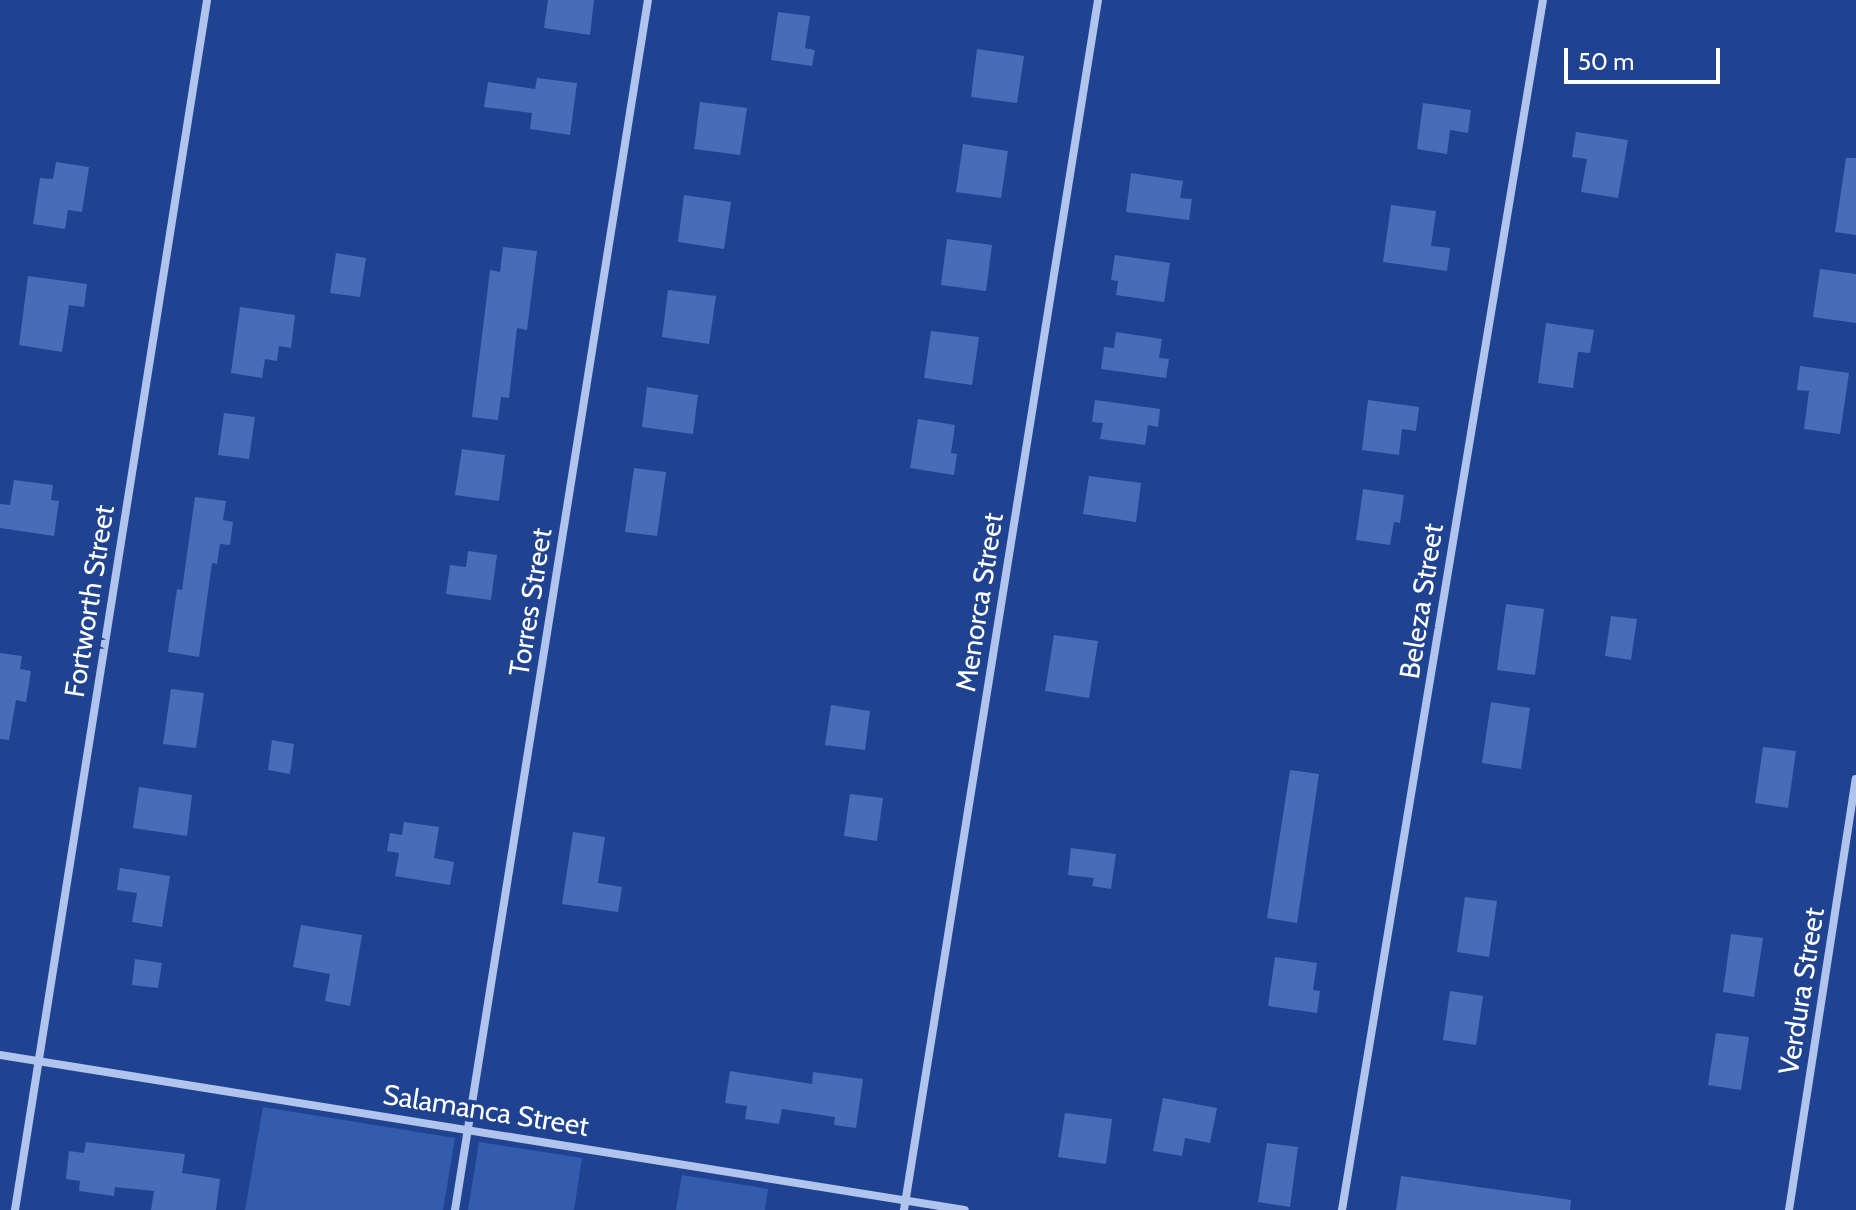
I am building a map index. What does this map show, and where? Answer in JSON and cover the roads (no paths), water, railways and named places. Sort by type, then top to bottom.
[{"type":"street","name":"Fortworth Street","points":[[15,1210],[207,0]]},
{"type":"street","name":"Torres Street","points":[[455,1210],[648,0]]},
{"type":"street","name":"Menorca Street","points":[[905,1205],[1098,0]]},
{"type":"street","name":"Beleza Street","points":[[1342,1210],[1543,0]]},
{"type":"street","name":"Verdura Street","points":[[1789,1210],[1856,779]]},
{"type":"street","name":"Salamanca Street","points":[[0,1055],[469,1129],[905,1205],[965,1210]]}]
